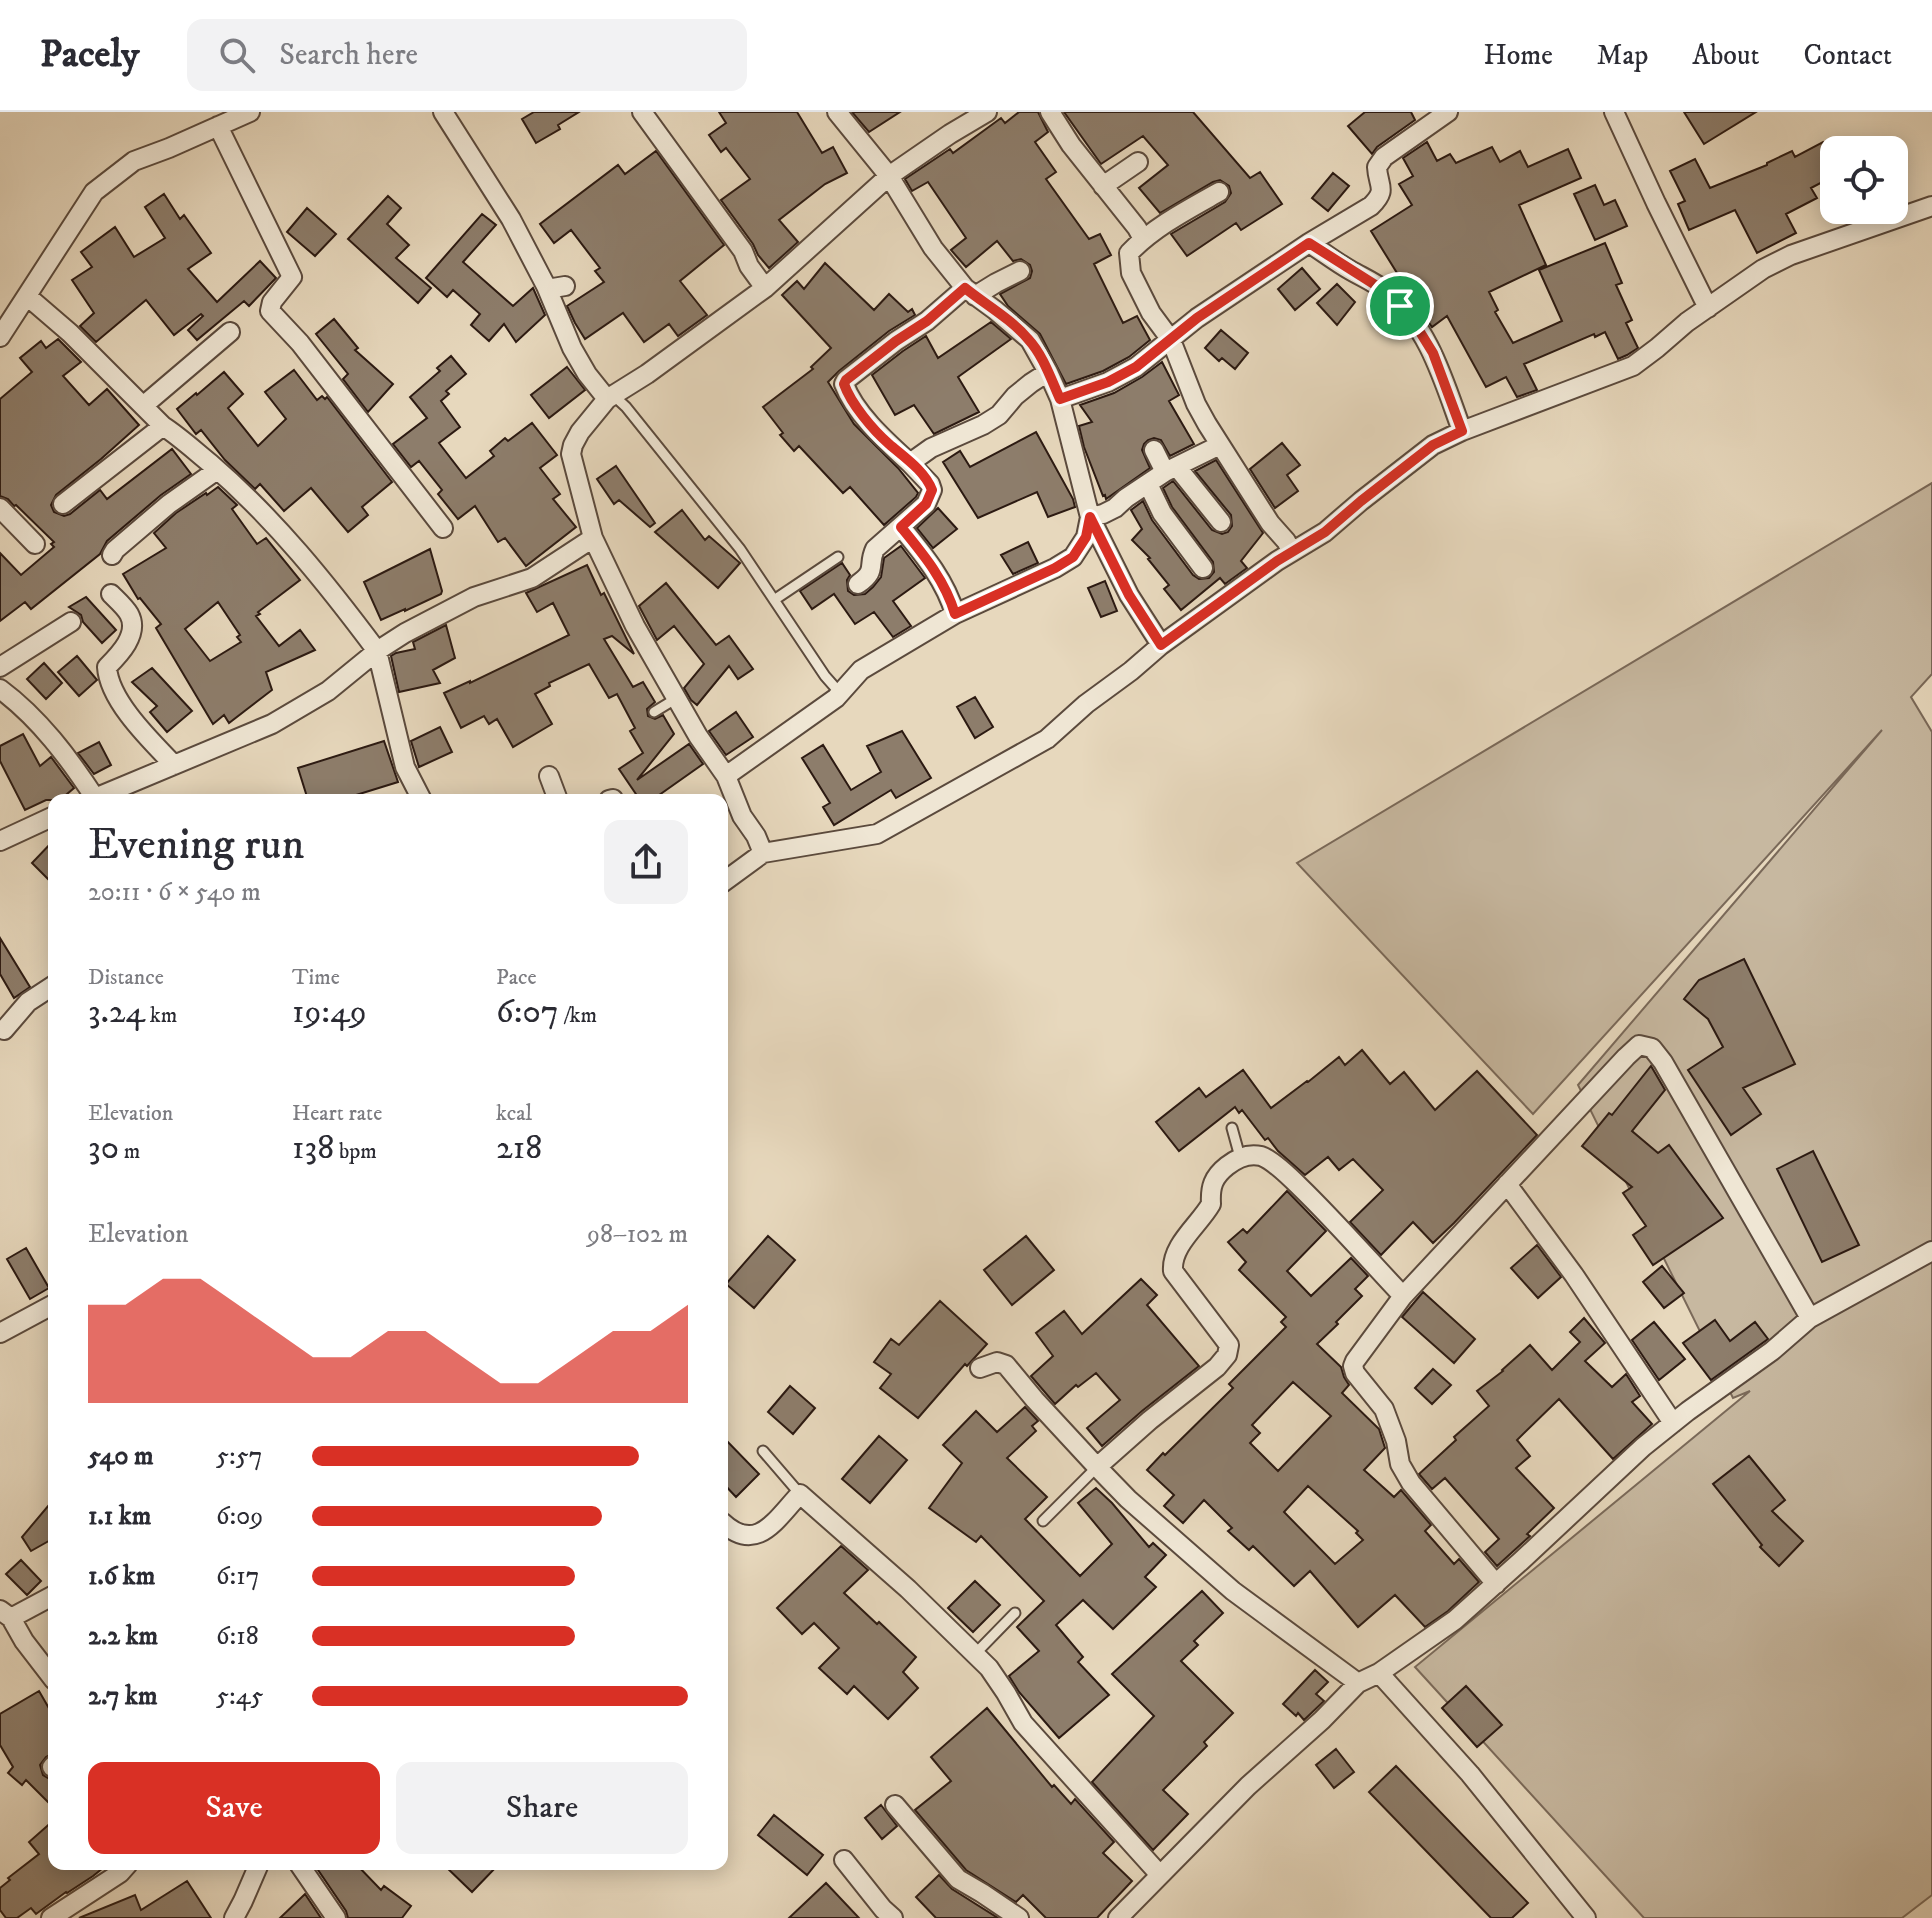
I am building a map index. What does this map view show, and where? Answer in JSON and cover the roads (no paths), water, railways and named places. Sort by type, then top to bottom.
[{"type":"street","points":[[0,337],[94,192],[134,161],[250,112]]},
{"type":"street","points":[[443,112],[556,286],[572,348],[587,374],[610,397]]},
{"type":"street","points":[[642,112],[743,251],[749,266],[765,288]]},
{"type":"street","points":[[837,112],[889,176],[933,248],[970,292],[1030,340],[1060,399],[1090,517],[1129,595],[1161,645]]},
{"type":"street","points":[[763,853],[742,816],[726,776],[698,736],[635,626],[593,538],[571,454],[573,445],[610,397],[647,374],[765,288],[889,176],[987,112]]},
{"type":"street","points":[[1050,112],[1071,145],[1143,239]]},
{"type":"street","points":[[1060,399],[1108,382],[1136,367],[1197,318],[1309,243],[1371,206],[1382,189],[1377,167],[1384,157],[1448,112]]},
{"type":"street","points":[[1614,112],[1708,308]]},
{"type":"street","points":[[218,126],[292,277],[272,302],[270,311],[300,343],[443,528]]},
{"type":"street","points":[[1103,186],[1138,162]]},
{"type":"street","points":[[1219,192],[1143,239],[1129,253],[1131,273],[1151,313],[1171,340],[1196,404],[1270,523],[1292,552]]},
{"type":"street","points":[[728,879],[763,853],[877,834],[1047,739],[1161,645],[1277,561],[1325,532],[1433,445],[1633,366],[1680,327],[1763,269],[1791,255],[1932,206]]},
{"type":"street","points":[[1309,243],[1388,293],[1400,306],[1433,353],[1462,431]]},
{"type":"street","points":[[858,584],[868,577],[875,549],[926,504],[932,490],[930,484],[886,441],[853,402],[844,384],[852,374],[896,341],[970,292],[1020,271]]},
{"type":"street","points":[[27,296],[70,333],[163,426],[231,480],[324,581],[377,651],[405,767],[419,794]]},
{"type":"street","points":[[143,406],[230,332]]},
{"type":"street","points":[[910,463],[931,448],[999,415],[1015,396],[1048,372]]},
{"type":"street","points":[[63,504],[163,426]]},
{"type":"street","points":[[1090,517],[1115,508],[1171,469],[1220,445]]},
{"type":"street","points":[[1154,450],[1221,522]]},
{"type":"street","points":[[112,555],[169,504],[217,470]]},
{"type":"street","points":[[1148,484],[1162,513],[1203,568]]},
{"type":"street","points":[[0,508],[35,544]]},
{"type":"street","points":[[726,776],[840,693],[861,670],[955,614],[1073,557],[1086,537],[1090,517]]},
{"type":"street","points":[[901,527],[940,578],[955,614]]},
{"type":"street","points":[[106,794],[272,724],[328,691],[377,651],[405,633],[474,597],[532,578],[593,538]]},
{"type":"street","points":[[111,594],[130,615],[131,631],[127,644],[107,667],[111,686],[141,730],[174,765]]},
{"type":"street","points":[[0,667],[71,622]]},
{"type":"street","points":[[4,698],[50,737],[70,760],[91,794]]},
{"type":"street","points":[[549,776],[556,794]]},
{"type":"street","points":[[0,841],[48,819]]},
{"type":"street","points":[[4,1030],[28,1002],[48,989]]},
{"type":"street","points":[[1496,1584],[1411,1483],[1400,1464],[1396,1441],[1384,1409],[1355,1373],[1353,1366],[1403,1296],[1639,1045],[1652,1048],[1663,1062],[1810,1318]]},
{"type":"street","points":[[1097,1467],[1217,1367],[1227,1355],[1229,1345],[1173,1271],[1172,1260],[1176,1250],[1211,1204],[1213,1179],[1240,1157],[1265,1157],[1290,1178],[1334,1220],[1403,1296]]},
{"type":"street","points":[[1507,1184],[1574,1275],[1673,1423]]},
{"type":"street","points":[[1118,1918],[1248,1786],[1322,1720],[1358,1683],[1379,1673],[1455,1620],[1643,1447],[1772,1351],[1810,1318],[1932,1251]]},
{"type":"street","points":[[0,1333],[48,1307]]},
{"type":"street","points":[[980,1368],[997,1362],[1006,1365],[1128,1499],[1233,1591],[1358,1683]]},
{"type":"street","points":[[728,1528],[734,1533],[747,1535],[765,1532],[800,1494],[908,1589],[989,1668],[1023,1723],[1160,1875]]},
{"type":"street","points":[[48,1597],[6,1614],[48,1672]]},
{"type":"street","points":[[1379,1673],[1470,1774],[1586,1918]]},
{"type":"street","points":[[895,1805],[958,1879],[1019,1918]]},
{"type":"street","points":[[844,1860],[893,1918]]},
{"type":"street","points":[[51,1918],[123,1870]]},
{"type":"street","points":[[234,1918],[256,1870]]},
{"type":"street","points":[[303,1870],[336,1918]]},
{"type":"lane","points":[[610,397],[626,407],[725,530],[825,676],[840,693]]},
{"type":"lane","points":[[774,600],[838,557]]},
{"type":"lane","points":[[654,712],[677,698]]},
{"type":"lane","points":[[1232,1128],[1240,1157]]},
{"type":"lane","points":[[763,1451],[800,1494]]},
{"type":"lane","points":[[1043,1521],[1097,1467]]},
{"type":"lane","points":[[975,1654],[1015,1613]]}]
